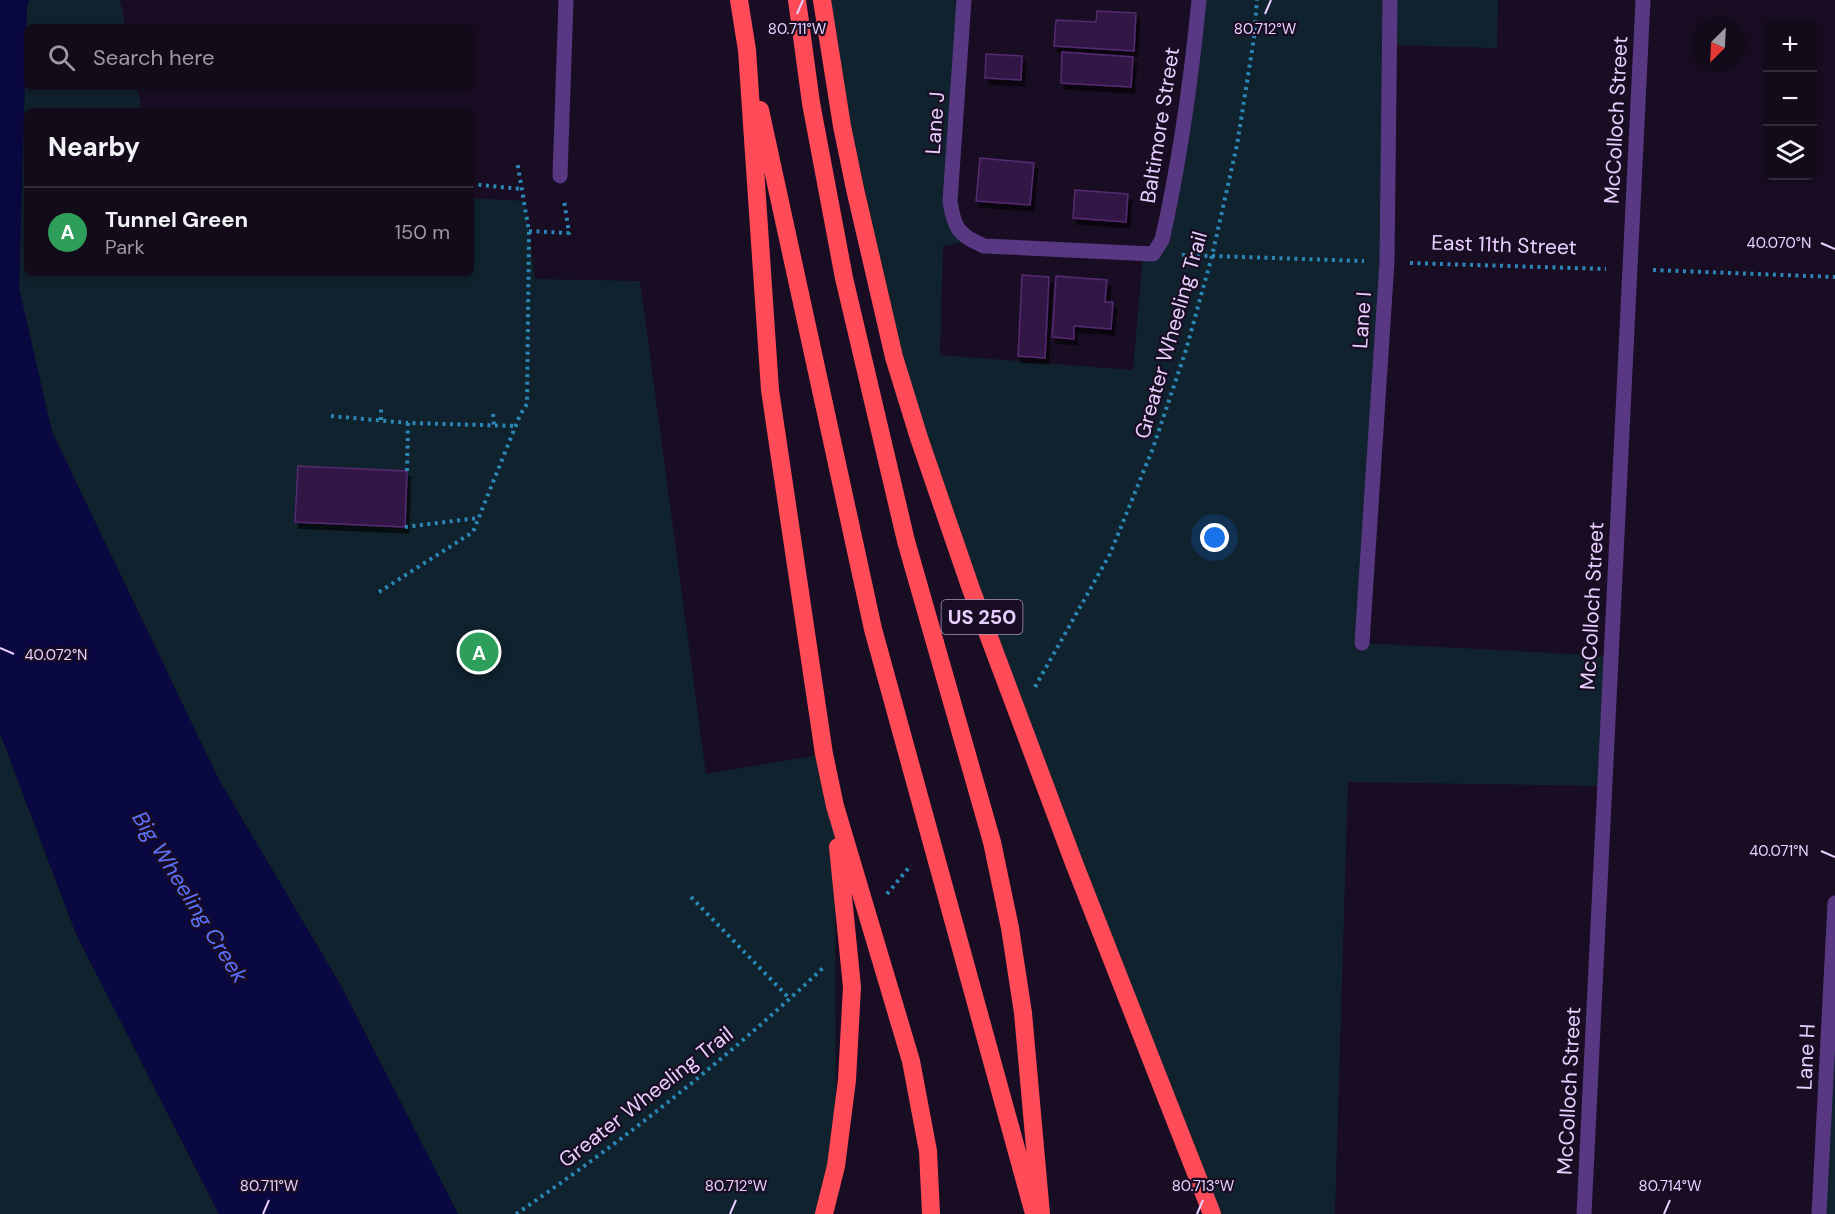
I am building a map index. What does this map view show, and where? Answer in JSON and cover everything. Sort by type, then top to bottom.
[{"type":"highway","points":[[739,0],[747,50],[873,629],[1034,1214]]},
{"type":"highway","points":[[797,0],[811,103],[844,278],[906,541],[992,842],[1010,928],[1023,1013],[1041,1214]]},
{"type":"highway","name":"US 250","points":[[822,0],[842,126],[855,189],[894,357],[919,438],[971,589],[1212,1214]]},
{"type":"highway","points":[[747,50],[770,390],[824,754],[834,806],[852,987],[847,1080],[836,1166],[824,1214]]},
{"type":"highway","points":[[834,806],[911,1061],[928,1151],[931,1214]]},
{"type":"street","points":[[560,176],[566,0]]},
{"type":"street","name":"Lane J","points":[[964,0],[950,201],[954,223],[961,233],[984,246],[1153,254]]},
{"type":"street","name":"Baltimore Street","points":[[1153,254],[1162,240],[1177,166],[1192,65],[1198,0]]},
{"type":"street","name":"Lane I","points":[[1362,643],[1387,262],[1390,0]]},
{"type":"street","name":"McColloch Street","points":[[1584,1214],[1643,0]]},
{"type":"street","name":"Lane H","points":[[1819,1214],[1835,903]]},
{"type":"path","name":"Greater Wheeling Trail","points":[[1051,659],[1110,554],[1153,448],[1186,350],[1212,256],[1237,145],[1254,38],[1257,0]]},
{"type":"path","points":[[379,592],[473,532],[527,404],[529,231],[517,161]]},
{"type":"path","points":[[529,231],[569,234],[560,176]]},
{"type":"path","points":[[474,184],[522,189]]},
{"type":"path","name":"East 11th Street","points":[[1181,255],[1835,277]]},
{"type":"path","points":[[381,405],[381,420]]},
{"type":"path","points":[[493,414],[494,426]]},
{"type":"path","points":[[331,416],[408,423],[518,426]]},
{"type":"path","points":[[407,471],[408,423]]},
{"type":"path","points":[[405,527],[479,518]]},
{"type":"path","name":"Greater Wheeling Trail","points":[[516,1214],[570,1177],[683,1092],[790,999],[691,897]]},
{"type":"shaded area","points":[[29,0],[120,0],[125,24],[27,24]]},
{"type":"shaded area","points":[[823,0],[964,0],[950,201],[972,241],[943,246],[940,355],[1133,370],[1143,254],[1162,240],[1199,0],[1498,0],[1497,48],[1390,45],[1362,643],[1610,656],[1604,786],[1348,782],[1335,1214],[1212,1214],[919,438]]},
{"type":"shaded area","points":[[25,90],[138,90],[141,108],[24,108]]},
{"type":"shaded area","points":[[24,112],[24,276],[474,276],[474,198],[525,201],[535,279],[640,281],[706,774],[824,754],[835,806],[836,1166],[822,1214],[458,1214],[340,984],[219,780],[52,432],[19,288]]},
{"type":"shaded area","points":[[0,733],[76,934],[219,1214],[0,1214]]},
{"type":"shaded area","points":[[1835,903],[1835,1214],[1819,1214]]},
{"type":"water","name":"Big Wheeling Creek","points":[[0,0],[29,0],[27,24],[24,24],[25,90],[19,288],[52,432],[219,780],[340,984],[458,1214],[219,1214],[76,934],[0,733]]},
{"type":"building","points":[[1097,11],[1136,13],[1134,51],[1054,46],[1056,20],[1096,22]]},
{"type":"building","points":[[1062,52],[1133,57],[1131,87],[1061,83]]},
{"type":"building","points":[[986,54],[1022,56],[1021,80],[985,78]]},
{"type":"building","points":[[980,158],[1034,163],[1030,205],[976,201]]},
{"type":"building","points":[[1075,190],[1128,194],[1126,222],[1073,218]]},
{"type":"building","points":[[1022,275],[1049,277],[1045,358],[1018,356]]},
{"type":"building","points":[[1056,276],[1107,280],[1105,302],[1113,302],[1111,329],[1074,326],[1074,339],[1052,337]]},
{"type":"building","points":[[298,466],[407,471],[405,527],[295,522]]},
{"type":"place","name":"Tunnel Green","points":[[479,652]]}]
